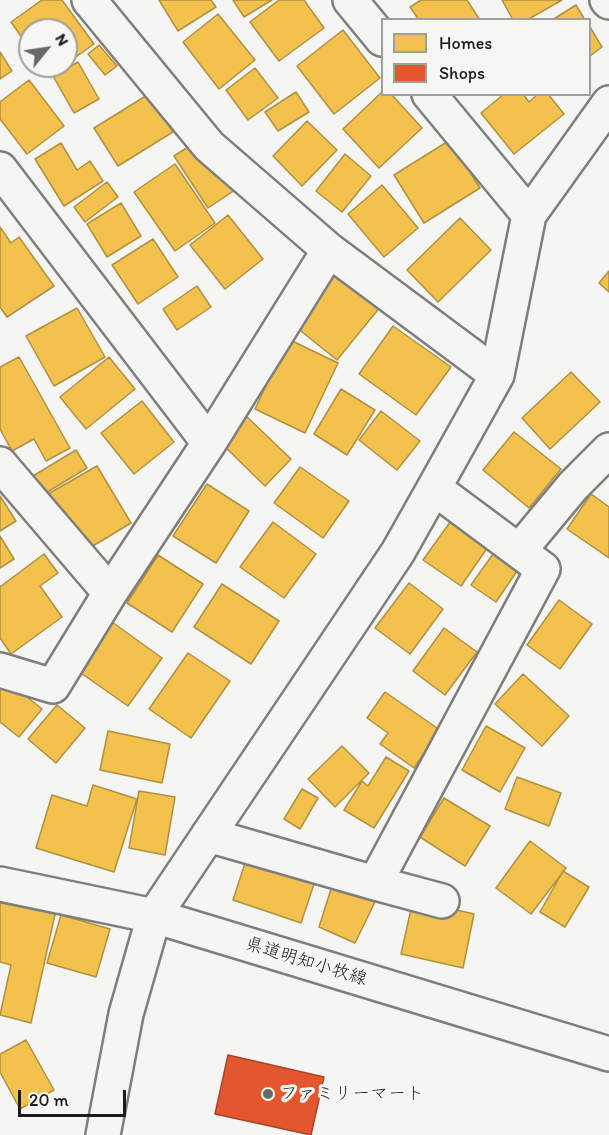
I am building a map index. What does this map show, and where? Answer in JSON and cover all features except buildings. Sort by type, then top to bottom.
[{"type":"street","points":[[89,0],[209,146],[329,250],[497,375]]},
{"type":"street","points":[[350,0],[381,38]]},
{"type":"street","points":[[431,96],[529,215]]},
{"type":"street","points":[[103,1135],[126,1014],[154,916],[398,552],[434,488],[497,375],[529,215],[609,103]]},
{"type":"street","points":[[0,169],[209,443]]},
{"type":"street","points":[[0,670],[52,686],[209,443],[329,250]]},
{"type":"street","points":[[519,551],[573,486],[609,450]]},
{"type":"street","points":[[0,464],[110,593]]},
{"type":"street","points":[[375,883],[543,569],[434,488]]},
{"type":"street","points":[[208,836],[442,901]]},
{"type":"street","name":"県道明知小牧線","points":[[0,884],[154,916],[609,1054]]},
{"type":"place","name":"ファミリーマート","points":[[268,1094]]}]
